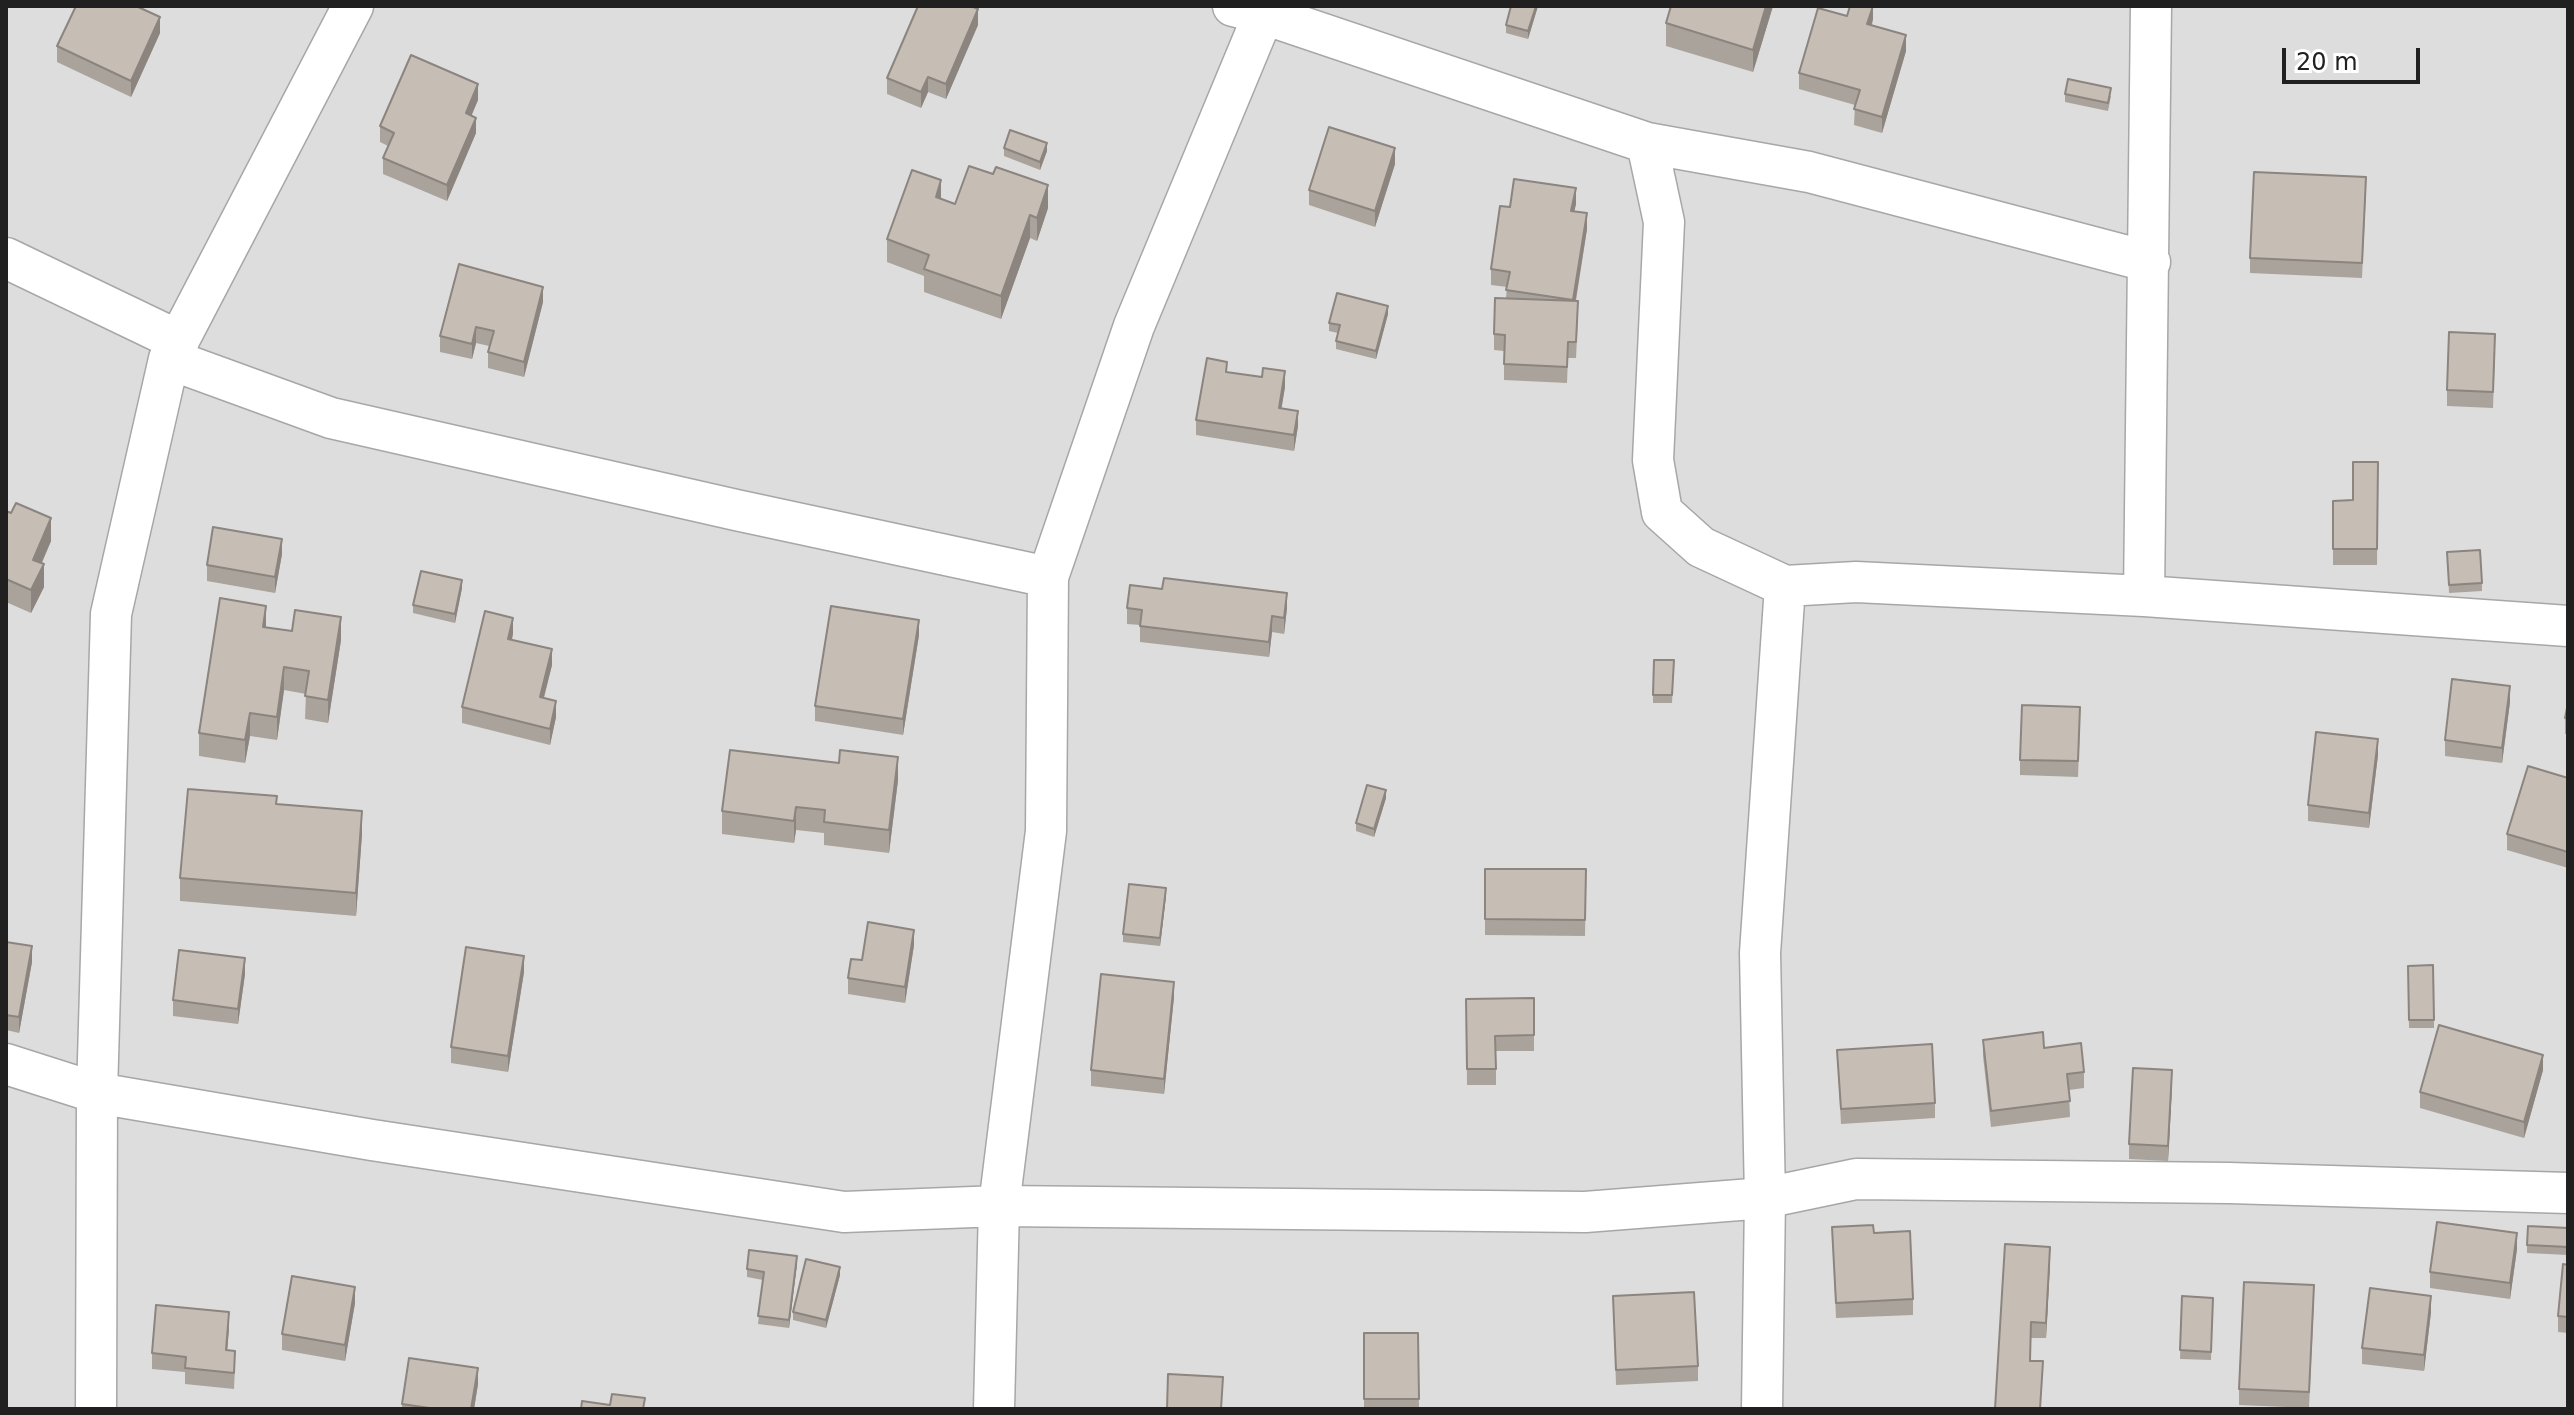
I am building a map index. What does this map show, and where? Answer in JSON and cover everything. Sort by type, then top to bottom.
[{"type":"street","points":[[96,1409],[97,1093],[111,614],[174,350],[353,6]]},
{"type":"street","points":[[2144,596],[2151,6]]},
{"type":"street","points":[[994,1409],[999,1206],[1046,831],[1048,577],[1134,326],[1255,9],[1647,143],[1809,172],[2150,262]]},
{"type":"street","points":[[1647,143],[1664,222],[1653,460],[1662,512],[1701,547],[1785,586],[1856,582],[2144,596],[2568,626]]},
{"type":"street","points":[[6,258],[174,350],[331,418],[720,507],[1048,577]]},
{"type":"street","points":[[1762,1409],[1765,1198],[1760,953],[1785,586]]},
{"type":"street","points":[[6,1064],[97,1093],[372,1140],[844,1212],[999,1206],[1585,1212],[1765,1198],[1856,1179],[2229,1183],[2568,1193]]},
{"type":"shaded area","points":[[6,6],[2568,6],[2568,1409],[6,1409]]},
{"type":"building","points":[[76,6],[136,6],[160,17],[131,81],[57,46]]},
{"type":"building","points":[[918,6],[971,6],[978,9],[946,84],[928,77],[921,92],[887,78]]},
{"type":"building","points":[[1511,6],[1536,6],[1528,31],[1506,25]]},
{"type":"building","points":[[1671,6],[1766,6],[1753,50],[1666,23]]},
{"type":"building","points":[[1850,6],[1873,6],[1867,24],[1906,35],[1882,117],[1854,109],[1860,90],[1799,73],[1818,8],[1847,16]]},
{"type":"building","points":[[411,55],[478,84],[466,113],[476,118],[447,185],[383,158],[394,133],[380,126]]},
{"type":"building","points":[[2068,79],[2111,88],[2108,103],[2065,94]]},
{"type":"building","points":[[1329,127],[1395,148],[1375,211],[1309,190]]},
{"type":"building","points":[[1010,130],[1047,143],[1040,162],[1004,148]]},
{"type":"building","points":[[969,166],[993,174],[996,167],[1048,185],[1037,218],[1030,215],[1001,296],[924,269],[929,255],[887,239],[912,170],[941,180],[936,197],[955,204]]},
{"type":"building","points":[[2254,172],[2366,177],[2362,263],[2250,258]]},
{"type":"building","points":[[1514,179],[1576,188],[1571,211],[1587,213],[1573,300],[1506,290],[1510,272],[1491,269],[1500,206],[1510,207]]},
{"type":"building","points":[[459,264],[543,287],[524,362],[488,352],[494,331],[476,327],[472,344],[440,336]]},
{"type":"building","points":[[1337,293],[1388,306],[1376,351],[1336,341],[1340,325],[1329,323]]},
{"type":"building","points":[[1495,298],[1578,301],[1576,342],[1568,342],[1567,367],[1504,364],[1505,335],[1494,334]]},
{"type":"building","points":[[2449,332],[2495,334],[2493,392],[2447,390]]},
{"type":"building","points":[[1207,358],[1227,362],[1226,372],[1262,377],[1263,368],[1285,371],[1279,408],[1298,411],[1294,435],[1196,420]]},
{"type":"building","points":[[2353,462],[2378,462],[2377,549],[2333,549],[2333,501],[2353,500]]},
{"type":"building","points":[[16,503],[51,518],[33,560],[44,564],[31,590],[6,579],[6,511],[11,513]]},
{"type":"building","points":[[213,527],[282,539],[275,577],[207,565]]},
{"type":"building","points":[[2480,550],[2482,583],[2449,585],[2447,552]]},
{"type":"building","points":[[421,571],[462,580],[455,614],[413,605]]},
{"type":"building","points":[[1164,578],[1287,593],[1284,618],[1272,616],[1269,642],[1140,626],[1142,610],[1127,608],[1130,585],[1162,589]]},
{"type":"building","points":[[220,598],[266,606],[263,627],[292,631],[295,610],[341,617],[328,700],[305,696],[309,671],[284,667],[277,717],[250,713],[245,740],[199,733]]},
{"type":"building","points":[[831,606],[919,620],[903,719],[815,706]]},
{"type":"building","points":[[485,611],[513,618],[508,639],[552,649],[540,697],[556,701],[550,729],[462,707]]},
{"type":"building","points":[[1654,660],[1674,660],[1672,695],[1653,695]]},
{"type":"building","points":[[2452,679],[2510,686],[2502,748],[2445,740]]},
{"type":"building","points":[[2022,705],[2080,707],[2078,761],[2020,760]]},
{"type":"building","points":[[2316,732],[2378,739],[2369,813],[2308,805]]},
{"type":"building","points":[[730,750],[839,763],[840,750],[898,757],[889,830],[824,822],[825,810],[796,807],[794,821],[722,811]]},
{"type":"building","points":[[2528,766],[2568,778],[2568,852],[2507,834]]},
{"type":"building","points":[[1367,785],[1386,790],[1374,829],[1356,823]]},
{"type":"building","points":[[188,789],[277,796],[276,804],[362,811],[356,893],[180,878]]},
{"type":"building","points":[[1485,869],[1586,869],[1585,920],[1485,919]]},
{"type":"building","points":[[1129,884],[1166,888],[1160,938],[1123,934]]},
{"type":"building","points":[[868,922],[914,930],[905,987],[848,978],[851,959],[862,960]]},
{"type":"building","points":[[6,942],[32,946],[19,1017],[6,1015]]},
{"type":"building","points":[[466,947],[524,956],[508,1056],[451,1047]]},
{"type":"building","points":[[179,950],[245,958],[238,1009],[173,1000]]},
{"type":"building","points":[[2433,965],[2434,1020],[2409,1020],[2408,966]]},
{"type":"building","points":[[1101,974],[1174,982],[1164,1079],[1091,1070]]},
{"type":"building","points":[[1534,998],[1534,1035],[1495,1036],[1496,1069],[1467,1069],[1466,999]]},
{"type":"building","points":[[2439,1025],[2543,1055],[2524,1122],[2420,1092]]},
{"type":"building","points":[[2043,1032],[2044,1048],[2081,1043],[2084,1072],[2067,1074],[2070,1101],[1991,1111],[1983,1040]]},
{"type":"building","points":[[1932,1044],[1935,1103],[1841,1109],[1837,1050]]},
{"type":"building","points":[[2133,1068],[2172,1070],[2168,1146],[2129,1144]]},
{"type":"building","points":[[2437,1222],[2517,1233],[2510,1283],[2430,1272]]},
{"type":"building","points":[[1873,1225],[1874,1233],[1910,1231],[1913,1299],[1836,1303],[1832,1227]]},
{"type":"building","points":[[2528,1226],[2568,1228],[2568,1247],[2527,1245]]},
{"type":"building","points":[[2005,1244],[2050,1247],[2046,1323],[2031,1322],[2030,1361],[2043,1361],[2040,1409],[1995,1409]]},
{"type":"building","points":[[749,1250],[797,1256],[789,1320],[758,1316],[764,1272],[747,1269]]},
{"type":"building","points":[[806,1259],[840,1267],[826,1320],[793,1312]]},
{"type":"building","points":[[2563,1264],[2568,1265],[2568,1317],[2558,1316]]},
{"type":"building","points":[[292,1276],[355,1287],[345,1345],[282,1334]]},
{"type":"building","points":[[2244,1282],[2314,1285],[2309,1392],[2239,1389]]},
{"type":"building","points":[[2370,1288],[2431,1296],[2424,1355],[2362,1348]]},
{"type":"building","points":[[1694,1292],[1698,1366],[1616,1370],[1613,1296]]},
{"type":"building","points":[[2182,1296],[2213,1298],[2211,1352],[2180,1350]]},
{"type":"building","points":[[156,1305],[229,1312],[226,1350],[235,1351],[234,1373],[185,1368],[186,1357],[152,1353]]},
{"type":"building","points":[[1364,1333],[1418,1333],[1419,1399],[1364,1399]]},
{"type":"building","points":[[409,1358],[478,1368],[471,1409],[436,1409],[402,1404]]},
{"type":"building","points":[[1168,1374],[1223,1377],[1221,1409],[1167,1409]]},
{"type":"building","points":[[612,1394],[645,1398],[643,1409],[581,1409],[582,1401],[610,1405]]}]
